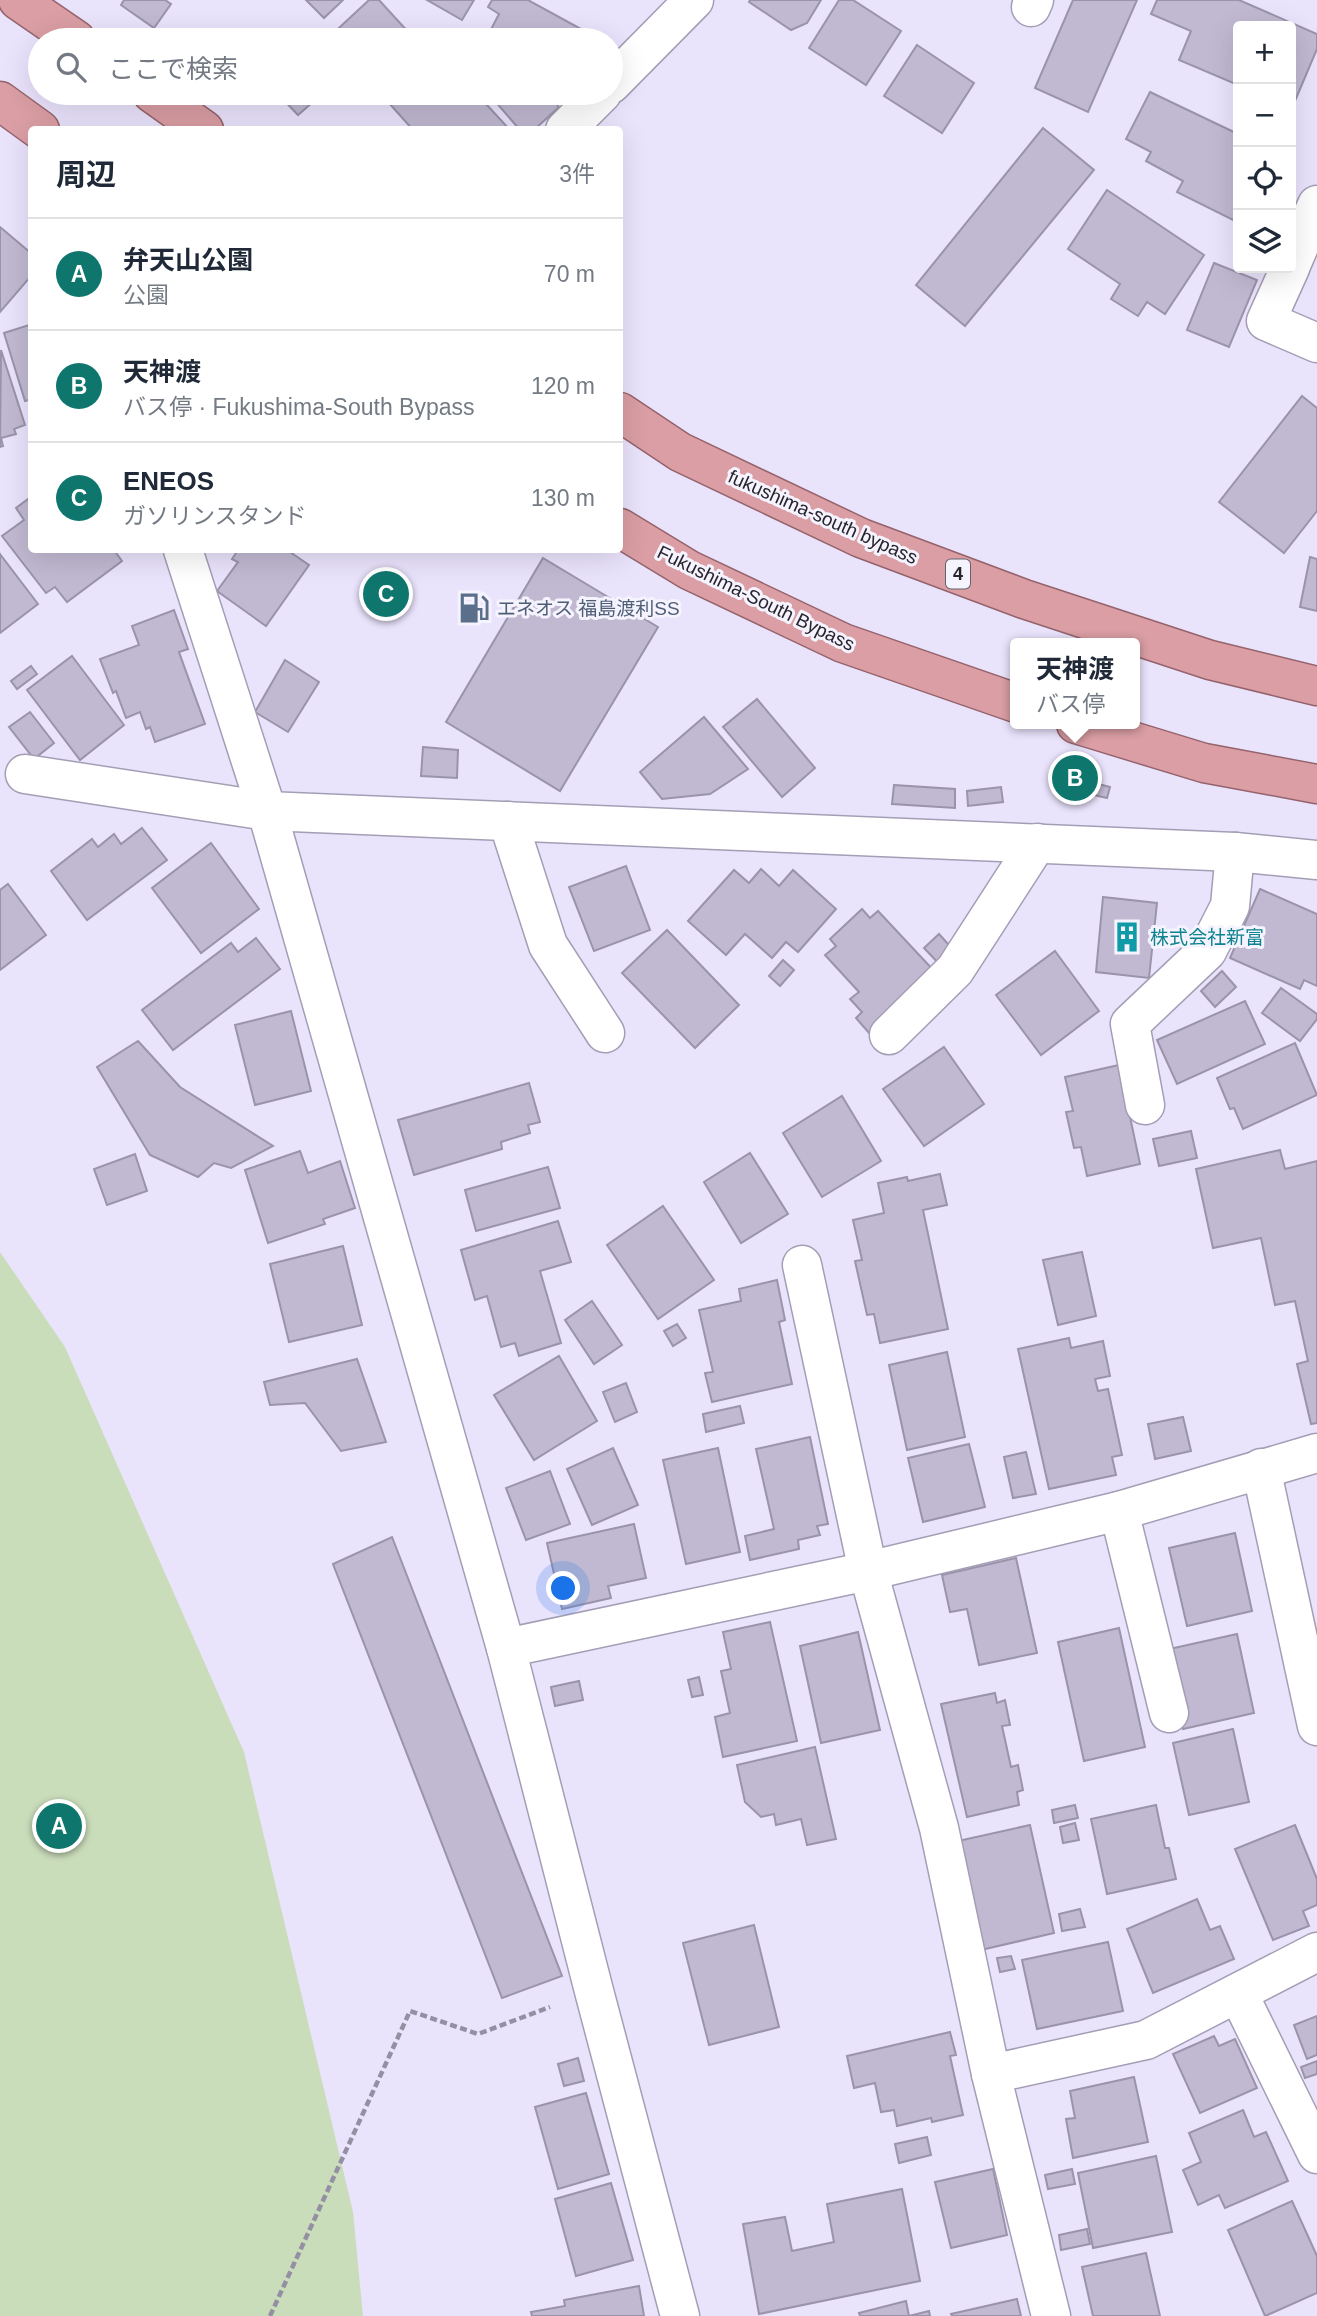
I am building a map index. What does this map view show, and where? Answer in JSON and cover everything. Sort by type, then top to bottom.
[{"type":"highway","points":[[19,0],[59,28]]},
{"type":"highway","points":[[0,101],[34,126]]},
{"type":"highway","points":[[169,105],[198,126]]},
{"type":"highway","name":"fukushima-south bypass","points":[[623,414],[680,452],[861,538],[1024,599],[1183,651],[1317,686]]},
{"type":"highway","name":"Fukushima-South Bypass","points":[[623,530],[689,570],[843,643],[1010,701]]},
{"type":"highway","points":[[1093,729],[1204,762],[1317,784]]},
{"type":"street","points":[[623,72],[694,0]]},
{"type":"street","points":[[569,126],[590,105]]},
{"type":"street","points":[[1296,252],[1317,205]]},
{"type":"street","points":[[1287,273],[1266,321],[1317,343]]},
{"type":"street","points":[[184,553],[267,811],[506,1648],[680,2316]]},
{"type":"street","points":[[25,774],[267,811],[1235,852],[1317,860]]},
{"type":"street","points":[[508,821],[548,945],[605,1033]]},
{"type":"street","points":[[890,1035],[955,970],[1037,843]]},
{"type":"street","points":[[1145,1105],[1130,1024],[1207,951],[1230,906],[1235,852]]},
{"type":"street","points":[[802,1265],[868,1571],[939,1828],[991,2074],[1051,2316]]},
{"type":"street","points":[[506,1648],[868,1571],[1119,1510],[1317,1453]]},
{"type":"street","points":[[1261,1468],[1317,1726]]},
{"type":"street","points":[[1119,1510],[1169,1713]]},
{"type":"street","points":[[991,2074],[1146,2040],[1317,1952]]},
{"type":"street","points":[[1238,1993],[1317,2154]]},
{"type":"path","points":[[270,2316],[410,2011],[478,2034],[594,1991]]},
{"type":"green space","points":[[0,1252],[65,1347],[244,1752],[353,2212],[363,2316],[0,2316]]},
{"type":"building","points":[[124,0],[165,0],[171,4],[154,28],[121,5]]},
{"type":"building","points":[[306,0],[343,0],[324,18]]},
{"type":"building","points":[[369,0],[379,0],[405,28],[339,28]]},
{"type":"building","points":[[427,0],[474,0],[462,20]]},
{"type":"building","points":[[492,0],[528,0],[579,28],[492,28],[499,14],[488,7]]},
{"type":"building","points":[[821,0],[807,23],[791,30],[749,2]]},
{"type":"building","points":[[839,0],[853,0],[901,31],[866,85],[809,48]]},
{"type":"building","points":[[1073,0],[1137,0],[1088,112],[1035,88]]},
{"type":"building","points":[[1157,0],[1239,0],[1287,21],[1233,21],[1233,83],[1179,60],[1191,31],[1151,14]]},
{"type":"building","points":[[1296,25],[1317,34],[1317,49],[1296,99]]},
{"type":"building","points":[[917,45],[974,83],[942,133],[884,96]]},
{"type":"building","points":[[1150,92],[1233,132],[1233,220],[1177,192],[1183,181],[1146,161],[1151,152],[1126,139]]},
{"type":"building","points":[[288,105],[309,105],[298,115]]},
{"type":"building","points":[[391,105],[487,105],[506,126],[409,126]]},
{"type":"building","points":[[498,105],[559,107],[538,126],[517,126]]},
{"type":"building","points":[[1043,128],[1094,170],[965,326],[916,285]]},
{"type":"building","points":[[1107,190],[1204,255],[1165,314],[1147,302],[1138,316],[1111,299],[1120,284],[1068,249]]},
{"type":"building","points":[[0,227],[28,251],[28,280],[0,312]]},
{"type":"building","points":[[1214,263],[1233,271],[1233,273],[1257,280],[1229,347],[1187,330]]},
{"type":"building","points":[[28,325],[28,400],[25,401],[4,333]]},
{"type":"building","points":[[1,350],[25,425],[14,429],[16,434],[1,438],[3,446],[0,447]]},
{"type":"building","points":[[1302,396],[1317,408],[1317,511],[1284,553],[1219,502]]},
{"type":"building","points":[[28,499],[28,553],[116,553],[122,561],[67,602],[55,587],[46,593],[2,536],[24,520],[16,508]]},
{"type":"building","points":[[236,553],[291,553],[309,565],[266,626],[217,591],[238,562],[232,559]]},
{"type":"building","points":[[0,554],[38,604],[0,633]]},
{"type":"building","points":[[1310,557],[1317,559],[1317,611],[1300,607]]},
{"type":"building","points":[[543,558],[658,627],[560,791],[446,722]]},
{"type":"building","points":[[174,610],[188,649],[179,652],[205,724],[155,742],[150,727],[146,729],[140,712],[126,718],[100,659],[139,645],[132,626]]},
{"type":"building","points":[[72,656],[124,725],[80,760],[27,690]]},
{"type":"building","points":[[285,660],[319,682],[288,732],[255,712]]},
{"type":"building","points":[[31,666],[37,674],[17,689],[11,681]]},
{"type":"building","points":[[757,699],[815,768],[782,797],[723,727]]},
{"type":"building","points":[[30,712],[54,743],[34,759],[9,727]]},
{"type":"building","points":[[704,717],[748,769],[710,794],[662,799],[640,772]]},
{"type":"building","points":[[423,747],[458,750],[457,778],[421,776]]},
{"type":"building","points":[[1067,776],[1110,787],[1107,798],[1064,788]]},
{"type":"building","points":[[894,785],[955,789],[955,808],[892,804]]},
{"type":"building","points":[[1001,787],[1003,802],[968,806],[967,791]]},
{"type":"building","points":[[142,828],[167,860],[87,920],[51,871],[92,839],[98,847],[114,834],[121,844]]},
{"type":"building","points":[[211,843],[259,909],[201,953],[152,888]]},
{"type":"building","points":[[626,866],[650,930],[594,951],[569,887]]},
{"type":"building","points":[[761,869],[779,886],[793,870],[836,909],[798,952],[786,942],[772,958],[745,934],[726,955],[688,921],[734,870],[749,883]]},
{"type":"building","points":[[8,884],[46,935],[0,970],[0,890]]},
{"type":"building","points":[[1260,889],[1317,914],[1317,986],[1304,980],[1300,989],[1230,958]]},
{"type":"building","name":"株式会社新富","points":[[1103,897],[1157,903],[1149,978],[1096,972]]},
{"type":"building","points":[[862,909],[870,918],[878,911],[936,973],[870,1034],[856,1018],[862,1012],[850,999],[859,992],[825,955],[836,946],[830,939]]},
{"type":"building","points":[[667,930],[739,1005],[695,1048],[622,973]]},
{"type":"building","points":[[939,934],[958,955],[943,968],[924,948]]},
{"type":"building","points":[[256,938],[280,969],[173,1050],[142,1010],[231,943],[238,952]]},
{"type":"building","points":[[1055,951],[1099,1011],[1041,1055],[996,995]]},
{"type":"building","points":[[783,960],[794,970],[780,986],[769,976]]},
{"type":"building","points":[[1222,971],[1236,987],[1215,1007],[1201,991]]},
{"type":"building","points":[[1281,988],[1317,1014],[1317,1019],[1300,1041],[1262,1013]]},
{"type":"building","points":[[1245,1001],[1265,1044],[1177,1084],[1157,1040]]},
{"type":"building","points":[[291,1011],[311,1091],[255,1105],[235,1025]]},
{"type":"building","points":[[138,1041],[180,1087],[273,1146],[231,1168],[214,1163],[198,1177],[150,1155],[97,1067]]},
{"type":"building","points":[[1295,1043],[1317,1095],[1243,1129],[1234,1108],[1230,1109],[1217,1078]]},
{"type":"building","points":[[944,1047],[984,1104],[924,1146],[883,1089]]},
{"type":"building","points":[[1119,1065],[1140,1164],[1087,1176],[1081,1147],[1074,1148],[1066,1112],[1073,1111],[1065,1077]]},
{"type":"building","points":[[529,1083],[540,1122],[528,1125],[530,1133],[501,1142],[502,1149],[414,1175],[398,1120]]},
{"type":"building","points":[[842,1096],[881,1161],[822,1197],[783,1133]]},
{"type":"building","points":[[1191,1131],[1197,1158],[1159,1166],[1153,1139]]},
{"type":"building","points":[[1280,1150],[1285,1169],[1317,1161],[1317,1423],[1311,1424],[1297,1364],[1308,1361],[1295,1301],[1275,1305],[1261,1238],[1213,1248],[1196,1169]]},
{"type":"building","points":[[300,1151],[308,1173],[340,1161],[355,1208],[323,1219],[325,1224],[268,1243],[245,1170]]},
{"type":"building","points":[[750,1153],[788,1214],[741,1243],[704,1182]]},
{"type":"building","points":[[135,1154],[147,1191],[107,1205],[94,1169]]},
{"type":"building","points":[[548,1167],[560,1208],[476,1231],[465,1190]]},
{"type":"building","points":[[940,1174],[947,1205],[923,1210],[948,1329],[880,1343],[874,1314],[867,1315],[855,1261],[862,1260],[853,1220],[884,1213],[878,1183],[907,1177],[908,1181]]},
{"type":"building","points":[[663,1206],[714,1280],[658,1319],[607,1245]]},
{"type":"building","points":[[558,1221],[571,1262],[540,1271],[561,1343],[519,1356],[515,1343],[501,1347],[487,1296],[475,1300],[461,1250]]},
{"type":"building","points":[[343,1246],[362,1325],[289,1342],[270,1264]]},
{"type":"building","points":[[1082,1252],[1096,1316],[1058,1325],[1043,1260]]},
{"type":"building","points":[[777,1280],[785,1320],[779,1322],[792,1384],[712,1402],[705,1373],[713,1372],[699,1310],[741,1301],[739,1289]]},
{"type":"building","points":[[592,1301],[622,1345],[594,1364],[565,1320]]},
{"type":"building","points":[[677,1324],[686,1338],[673,1346],[664,1331]]},
{"type":"building","points":[[1069,1338],[1071,1348],[1103,1341],[1110,1376],[1095,1379],[1098,1391],[1108,1389],[1122,1455],[1112,1457],[1116,1475],[1049,1489],[1018,1349]]},
{"type":"building","points":[[947,1352],[965,1437],[907,1450],[889,1365]]},
{"type":"building","points":[[559,1356],[597,1421],[534,1460],[494,1395]]},
{"type":"building","points":[[357,1359],[386,1442],[341,1451],[305,1403],[270,1405],[264,1382]]},
{"type":"building","points":[[626,1383],[637,1412],[615,1422],[603,1392]]},
{"type":"building","points":[[740,1406],[744,1423],[706,1432],[703,1414]]},
{"type":"building","points":[[1183,1417],[1191,1451],[1155,1459],[1148,1424]]},
{"type":"building","points":[[810,1437],[828,1524],[817,1526],[820,1535],[798,1540],[799,1549],[750,1560],[745,1536],[774,1529],[756,1449]]},
{"type":"building","points":[[969,1444],[985,1507],[923,1522],[908,1458]]},
{"type":"building","points":[[613,1448],[638,1505],[592,1525],[567,1469]]},
{"type":"building","points":[[718,1448],[740,1552],[686,1564],[663,1460]]},
{"type":"building","points":[[1026,1452],[1036,1494],[1013,1498],[1004,1457]]},
{"type":"building","points":[[550,1471],[570,1524],[526,1540],[506,1488]]},
{"type":"building","points":[[634,1524],[646,1578],[608,1586],[611,1598],[562,1609],[547,1543]]},
{"type":"building","points":[[1235,1533],[1252,1611],[1187,1626],[1169,1548]]},
{"type":"building","points":[[392,1537],[562,1976],[502,1998],[333,1564]]},
{"type":"building","points":[[1016,1558],[1037,1653],[979,1665],[967,1609],[950,1612],[942,1575]]},
{"type":"building","points":[[770,1622],[797,1741],[723,1757],[715,1717],[730,1713],[721,1671],[731,1669],[723,1632]]},
{"type":"building","points":[[1119,1628],[1145,1747],[1084,1761],[1058,1642]]},
{"type":"building","points":[[858,1632],[880,1730],[821,1743],[800,1646]]},
{"type":"building","points":[[1237,1634],[1254,1713],[1183,1729],[1165,1650]]},
{"type":"building","points":[[699,1677],[703,1695],[692,1697],[688,1680]]},
{"type":"building","points":[[579,1681],[583,1700],[555,1706],[551,1687]]},
{"type":"building","points":[[995,1693],[997,1703],[1005,1700],[1010,1725],[1002,1726],[1011,1767],[1018,1765],[1023,1790],[1017,1792],[1019,1805],[967,1817],[941,1704]]},
{"type":"building","points":[[1233,1729],[1249,1802],[1189,1815],[1173,1743]]},
{"type":"building","points":[[815,1747],[836,1839],[807,1845],[801,1819],[776,1825],[774,1814],[761,1817],[745,1802],[737,1765]]},
{"type":"building","points":[[1075,1805],[1078,1818],[1054,1823],[1052,1810]]},
{"type":"building","points":[[1156,1805],[1165,1848],[1169,1848],[1176,1879],[1107,1894],[1091,1819]]},
{"type":"building","points":[[1075,1823],[1079,1840],[1063,1843],[1060,1827]]},
{"type":"building","points":[[1030,1825],[1054,1933],[981,1950],[958,1841]]},
{"type":"building","points":[[1295,1825],[1317,1879],[1317,1905],[1303,1911],[1309,1926],[1273,1940],[1235,1849]]},
{"type":"building","points":[[1197,1899],[1210,1930],[1220,1926],[1234,1959],[1153,1993],[1127,1929]]},
{"type":"building","points":[[1080,1909],[1085,1927],[1062,1931],[1059,1914]]},
{"type":"building","points":[[754,1925],[779,2027],[709,2045],[683,1943]]},
{"type":"building","points":[[1108,1942],[1123,2011],[1037,2029],[1022,1960]]},
{"type":"building","points":[[1011,1956],[1015,1969],[1000,1972],[997,1958]]},
{"type":"building","points":[[1317,2016],[1317,2055],[1307,2059],[1294,2025]]},
{"type":"building","points":[[950,2032],[956,2055],[950,2056],[963,2115],[932,2122],[931,2118],[897,2126],[894,2110],[881,2112],[875,2083],[854,2088],[847,2056]]},
{"type":"building","points":[[1214,2036],[1219,2046],[1235,2039],[1257,2088],[1200,2113],[1173,2054]]},
{"type":"building","points":[[578,2058],[584,2081],[564,2086],[558,2064]]},
{"type":"building","points":[[1317,2061],[1317,2074],[1305,2078],[1301,2067]]},
{"type":"building","points":[[1134,2077],[1148,2142],[1073,2158],[1066,2119],[1075,2118],[1070,2091]]},
{"type":"building","points":[[586,2093],[609,2174],[558,2189],[535,2107]]},
{"type":"building","points":[[1243,2110],[1254,2137],[1266,2132],[1288,2181],[1225,2208],[1219,2195],[1198,2205],[1183,2170],[1201,2162],[1189,2133]]},
{"type":"building","points":[[927,2137],[931,2155],[899,2163],[895,2144]]},
{"type":"building","points":[[1156,2156],[1172,2232],[1093,2248],[1078,2173]]},
{"type":"building","points":[[993,2169],[1007,2235],[951,2248],[935,2182]]},
{"type":"building","points":[[1072,2169],[1075,2184],[1048,2189],[1045,2175]]},
{"type":"building","points":[[611,2183],[633,2260],[576,2276],[555,2199]]},
{"type":"building","points":[[902,2189],[920,2281],[759,2314],[743,2224],[785,2217],[792,2251],[834,2242],[827,2204]]},
{"type":"building","points":[[1292,2201],[1317,2256],[1317,2293],[1265,2316],[1228,2230]]},
{"type":"building","points":[[1087,2229],[1090,2244],[1061,2250],[1059,2235]]},
{"type":"building","points":[[1146,2253],[1160,2316],[1093,2316],[1082,2267]]},
{"type":"building","points":[[639,2286],[644,2316],[532,2316],[531,2312],[565,2306],[564,2300]]},
{"type":"building","points":[[1017,2299],[1021,2316],[951,2314]]},
{"type":"building","points":[[906,2301],[909,2316],[860,2316],[859,2313]]},
{"type":"building","points":[[929,2311],[930,2316],[909,2316]]},
{"type":"place","name":"ENEOS","points":[[386,594]]},
{"type":"place","name":"エネオス 福島渡利SS","points":[[474,608]]},
{"type":"place","name":"天神渡","points":[[1075,778]]},
{"type":"place","name":"株式会社新富","points":[[1127,937]]},
{"type":"place","name":"弁天山公園","points":[[59,1826]]}]
